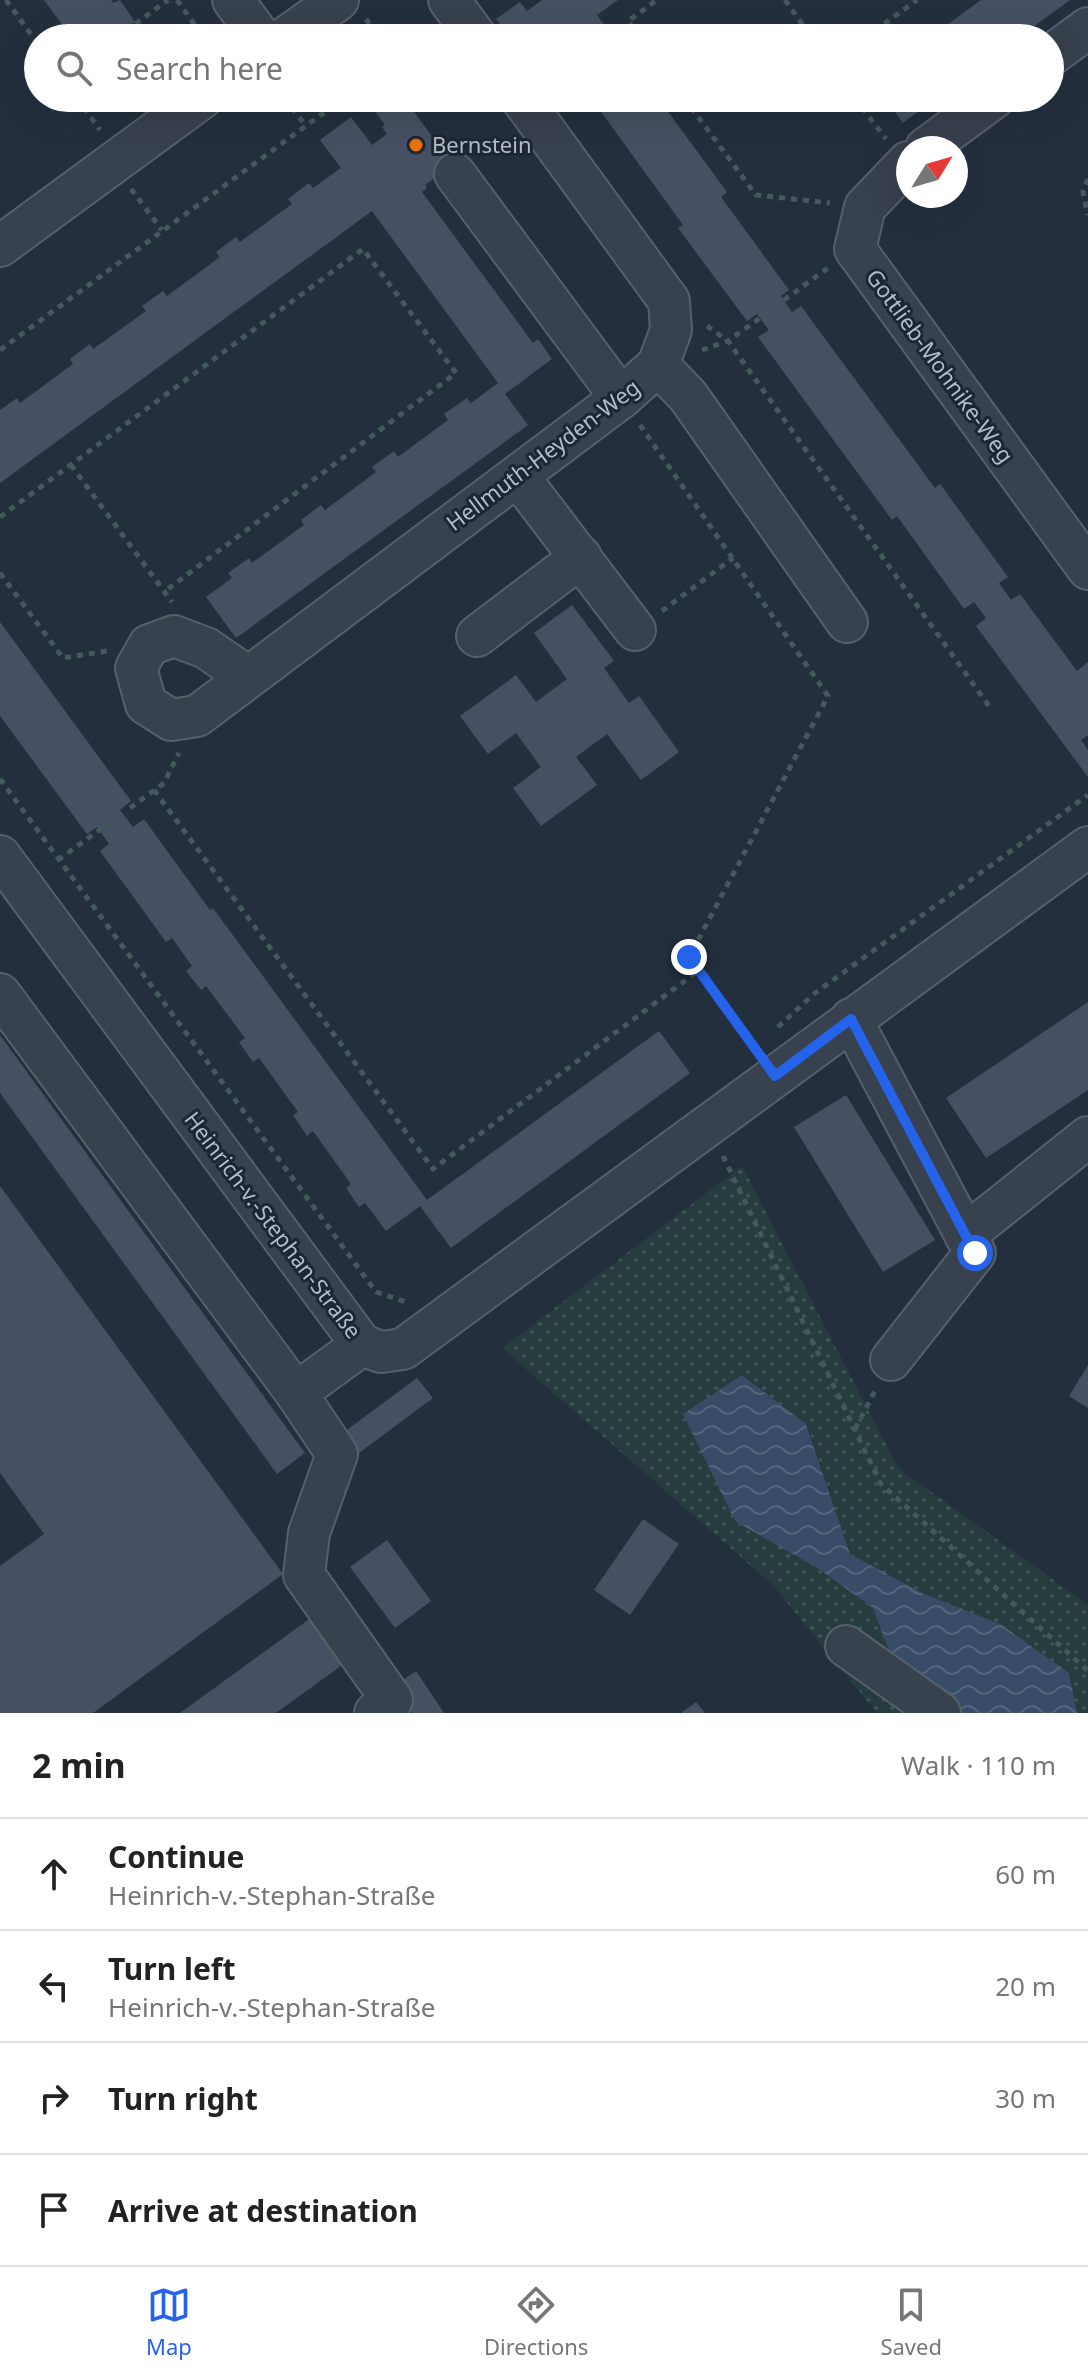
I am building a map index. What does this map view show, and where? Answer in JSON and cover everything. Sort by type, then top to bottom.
[{"type":"street","points":[[233,0],[251,24]]},
{"type":"street","points":[[305,24],[338,0]]},
{"type":"street","points":[[449,0],[467,24]]},
{"type":"street","points":[[1064,46],[1088,28]]},
{"type":"street","points":[[0,246],[183,112]]},
{"type":"street","points":[[531,112],[669,301]]},
{"type":"street","name":"Gottlieb-Mohnike-Weg","points":[[943,136],[975,112]]},
{"type":"street","points":[[455,174],[621,398]]},
{"type":"street","name":"Gottlieb-Mohnike-Weg","points":[[896,175],[865,207],[855,249],[1088,569]]},
{"type":"street","name":"Hellmuth-Heyden-Weg","points":[[149,645],[136,668],[146,704],[171,720],[197,716],[621,398],[658,365],[671,330],[669,301]]},
{"type":"street","points":[[658,365],[688,396],[847,622]]},
{"type":"street","points":[[518,476],[635,630]]},
{"type":"street","points":[[477,636],[581,557]]},
{"type":"street","points":[[149,645],[174,636],[206,648],[248,677]]},
{"type":"street","name":"Heinrich-v.-Stephan-Straße","points":[[0,856],[362,1345],[381,1352],[403,1349],[708,1126],[759,1056],[851,1019],[1088,847]]},
{"type":"street","points":[[0,994],[296,1393],[337,1454],[309,1533],[304,1575],[392,1700],[375,1713]]},
{"type":"street","points":[[851,1019],[970,1244]]},
{"type":"street","points":[[891,1360],[970,1244],[1088,1137]]},
{"type":"street","points":[[296,1393],[362,1345]]},
{"type":"street","points":[[846,1646],[940,1713]]},
{"type":"path","points":[[6,0],[24,25]]},
{"type":"path","points":[[135,24],[168,0]]},
{"type":"path","points":[[177,0],[194,24]]},
{"type":"path","points":[[630,24],[628,21],[657,0]]},
{"type":"path","points":[[785,0],[802,24]]},
{"type":"path","points":[[884,24],[917,0]]},
{"type":"path","points":[[295,112],[305,125]]},
{"type":"path","points":[[0,350],[324,112]]},
{"type":"path","points":[[694,112],[756,195],[865,207]]},
{"type":"path","points":[[869,112],[896,140]]},
{"type":"path","points":[[121,158],[121,176],[162,230]]},
{"type":"path","points":[[1088,179],[1083,192],[1088,215]]},
{"type":"path","points":[[0,517],[363,249],[456,373],[164,592]]},
{"type":"path","points":[[784,300],[855,249]]},
{"type":"path","points":[[669,301],[728,341],[991,709]]},
{"type":"path","points":[[728,341],[760,318]]},
{"type":"path","points":[[621,398],[828,696],[689,957],[759,1056]]},
{"type":"path","points":[[71,465],[173,603]]},
{"type":"path","points":[[635,630],[733,558]]},
{"type":"path","points":[[0,573],[63,658],[149,645]]},
{"type":"path","points":[[0,779],[376,1292],[420,1308]]},
{"type":"path","points":[[130,808],[164,783]]},
{"type":"path","points":[[154,790],[433,1169],[698,971]]},
{"type":"path","points":[[775,1030],[815,993],[1088,795]]},
{"type":"path","points":[[58,860],[109,823]]},
{"type":"path","points":[[708,1126],[881,1484],[1088,1671]]},
{"type":"path","points":[[854,1430],[891,1360]]},
{"type":"green space","points":[[742,1166],[898,1468],[1088,1605],[1088,1713],[1077,1713],[1069,1673],[850,1554],[807,1424],[819,1569],[874,1608],[891,1656],[962,1713],[877,1713],[773,1585],[502,1348]]},
{"type":"water","points":[[742,1375],[806,1424],[850,1554],[922,1593],[1000,1624],[1069,1673],[1077,1713],[962,1713],[891,1656],[873,1608],[819,1569],[735,1521],[683,1414]]},
{"type":"building","points":[[44,0],[111,0],[113,3],[120,0],[135,22],[132,24],[62,24]]},
{"type":"building","points":[[542,0],[618,0],[597,15],[604,24],[500,24],[496,19],[520,2],[527,11]]},
{"type":"building","points":[[981,0],[1070,0],[1037,24],[948,24]]},
{"type":"building","points":[[375,112],[414,112],[453,165],[425,185],[427,188],[422,192],[533,343],[538,339],[552,359],[505,394],[528,425],[236,638],[206,597],[232,578],[228,573],[249,558],[252,563],[304,525],[301,520],[321,505],[325,510],[376,472],[372,467],[394,451],[398,457],[448,420],[444,414],[467,398],[471,403],[498,383],[372,211],[0,483],[0,410],[17,398],[20,403],[73,364],[70,359],[90,344],[93,349],[146,311],[142,306],[163,291],[167,296],[220,257],[216,252],[236,237],[240,242],[292,204],[288,199],[309,183],[313,188],[341,168],[320,140],[351,117],[372,145],[387,134],[382,127],[385,125]]},
{"type":"building","points":[[601,112],[668,112],[727,192],[721,197],[789,290],[781,296],[792,312],[801,306],[935,488],[940,484],[1008,577],[999,583],[1011,600],[1020,594],[1077,671],[1088,662],[1088,735],[1081,740],[1088,750],[1088,777],[976,626],[986,618],[974,602],[964,609],[897,516],[892,520],[758,337],[769,330],[757,314],[747,321],[678,228],[683,225]]},
{"type":"building","points":[[895,112],[918,112],[903,123]]},
{"type":"building","points":[[572,605],[614,661],[604,668],[629,703],[639,696],[679,752],[641,780],[607,734],[576,757],[597,785],[541,826],[513,788],[541,767],[516,733],[488,754],[460,716],[516,675],[536,702],[567,679],[534,633]]},
{"type":"building","points":[[0,622],[131,801],[120,810],[133,827],[144,819],[427,1200],[659,1031],[690,1073],[451,1248],[420,1206],[386,1231],[365,1203],[359,1207],[346,1188],[351,1184],[313,1131],[307,1136],[293,1115],[298,1112],[259,1058],[253,1062],[239,1042],[245,1038],[206,986],[201,990],[186,971],[192,966],[172,938],[166,942],[100,851],[109,844],[97,827],[87,834],[0,716]]},
{"type":"building","points":[[1088,1002],[1088,1090],[986,1158],[946,1098]]},
{"type":"building","points":[[0,1035],[305,1453],[277,1474],[0,1093]]},
{"type":"building","points":[[846,1095],[935,1240],[883,1272],[794,1127]]},
{"type":"building","points":[[0,1186],[283,1574],[93,1713],[0,1713],[0,1566],[44,1534],[0,1473]]},
{"type":"building","points":[[1088,1365],[1088,1408],[1069,1396]]},
{"type":"building","points":[[417,1378],[433,1398],[359,1453],[344,1432]]},
{"type":"building","points":[[643,1519],[679,1544],[630,1615],[594,1590]]},
{"type":"building","points":[[387,1540],[431,1601],[395,1628],[350,1567]]},
{"type":"building","points":[[312,1617],[345,1663],[276,1713],[180,1713]]},
{"type":"building","points":[[416,1671],[444,1713],[412,1713],[394,1686]]},
{"type":"building","points":[[696,1702],[705,1713],[681,1713]]},
{"type":"place","name":"Bernstein","points":[[416,145]]},
{"type":"route","points":[[689,957],[775,1076],[851,1019],[975,1253]]}]
